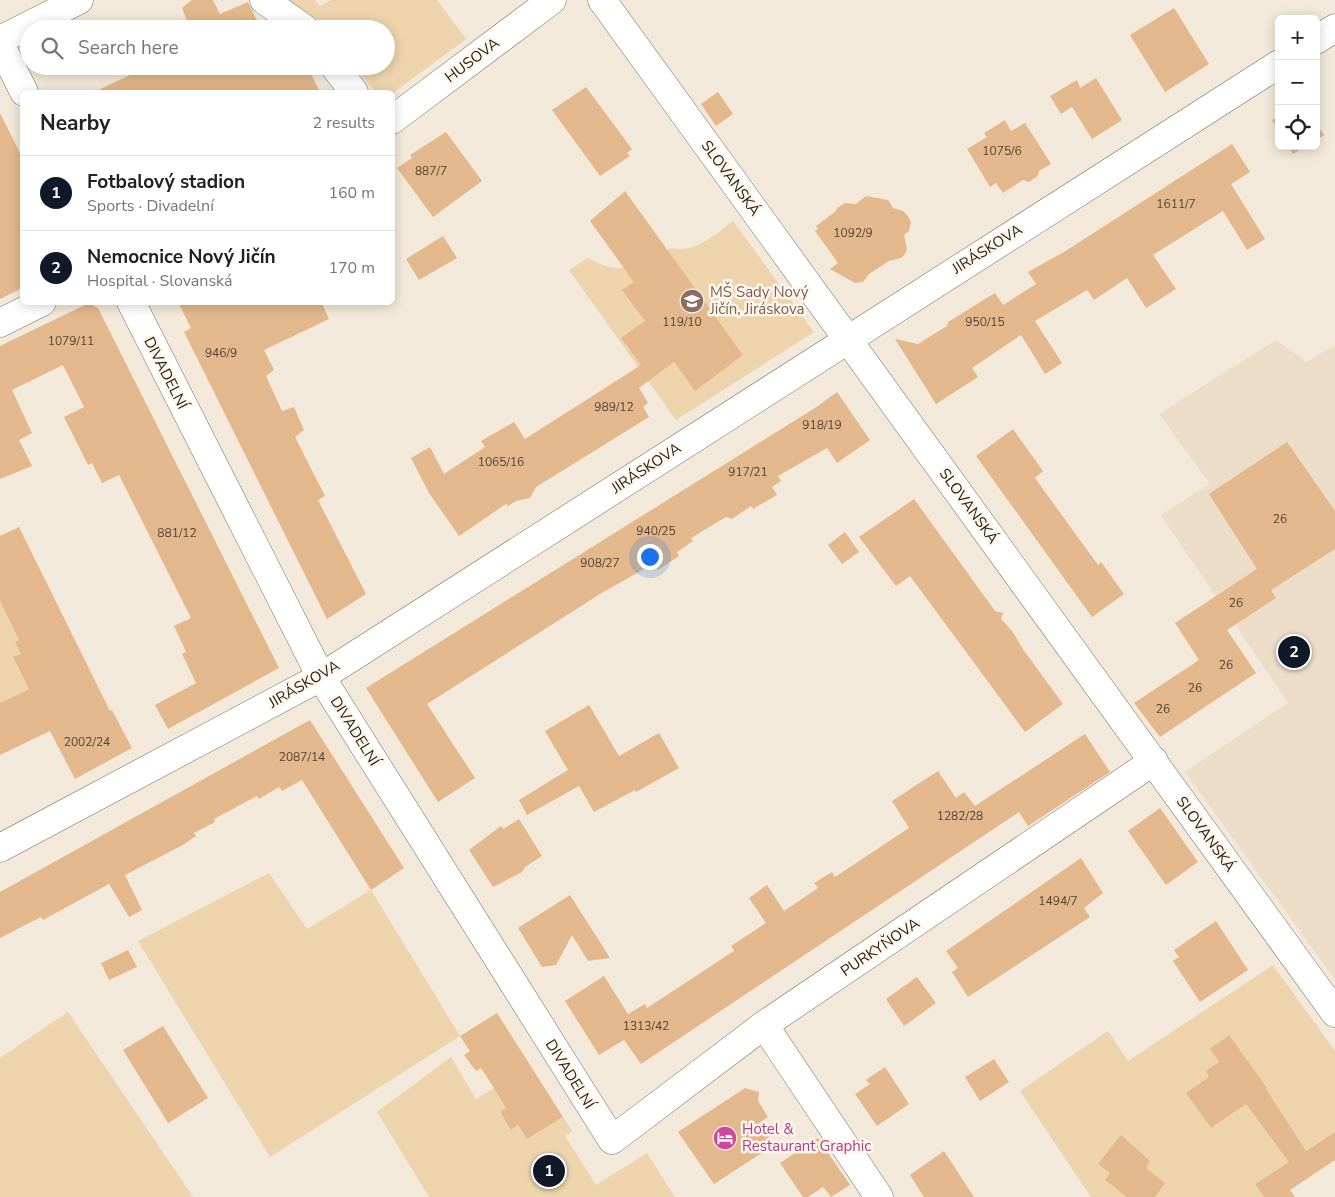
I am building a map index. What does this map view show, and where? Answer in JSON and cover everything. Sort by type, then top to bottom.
[{"type":"street","points":[[40,20],[79,0]]},
{"type":"street","points":[[264,0],[292,20]]},
{"type":"street","name":"HUSOVA","points":[[395,118],[552,0]]},
{"type":"street","name":"SLOVANSKÁ","points":[[602,0],[1335,1013]]},
{"type":"street","points":[[1320,37],[1335,28]]},
{"type":"street","points":[[0,40],[20,30]]},
{"type":"street","points":[[0,44],[23,90]]},
{"type":"street","name":"JIRÁSKOVA","points":[[0,848],[321,677],[847,338],[1275,67]]},
{"type":"street","points":[[341,75],[352,90]]},
{"type":"street","points":[[0,323],[36,305]]},
{"type":"street","name":"DIVADELNÍ","points":[[132,305],[321,677],[612,1140]]},
{"type":"street","name":"PURKYŇOVA","points":[[612,1140],[764,1025],[1154,761]]},
{"type":"street","points":[[764,1025],[880,1197]]},
{"type":"shaded area","points":[[292,0],[315,0],[319,6],[331,0],[437,0],[466,39],[395,92],[395,90],[373,90],[361,75],[395,75],[395,20],[303,20],[284,4]]},
{"type":"shaded area","name":"MŠ Sady Nový Jičín, Jiráskova","points":[[733,221],[814,332],[676,420],[569,270],[588,258],[611,267],[621,268],[640,265],[670,248],[679,249],[696,246]]},
{"type":"shaded area","points":[[1276,340],[1307,362],[1335,345],[1335,980],[1185,772],[1288,703],[1161,515],[1210,484],[1159,414]]},
{"type":"shaded area","points":[[0,601],[19,640],[15,643],[21,654],[13,658],[21,672],[41,683],[0,703]]},
{"type":"shaded area","points":[[269,873],[307,929],[371,890],[460,1036],[270,1157],[138,941]]},
{"type":"shaded area","points":[[1273,965],[1335,1051],[1335,1132],[1255,1184],[1264,1197],[1091,1197],[1020,1091],[1108,1031],[1128,1061]]},
{"type":"shaded area","points":[[68,1012],[193,1197],[0,1197],[0,1058]]},
{"type":"shaded area","points":[[451,1057],[476,1099],[494,1088],[506,1108],[500,1113],[512,1129],[518,1125],[527,1139],[563,1117],[572,1131],[565,1136],[596,1185],[647,1153],[675,1197],[429,1197],[377,1112]]},
{"type":"building","points":[[192,0],[213,0],[220,14],[248,2],[257,20],[187,20],[182,8]]},
{"type":"building","points":[[1174,8],[1209,64],[1165,92],[1130,35]]},
{"type":"building","points":[[130,75],[312,75],[319,90],[98,90]]},
{"type":"building","points":[[1096,78],[1122,120],[1092,139],[1072,107],[1061,114],[1050,96],[1077,80],[1080,88]]},
{"type":"building","points":[[586,87],[632,149],[627,153],[630,156],[600,176],[552,110]]},
{"type":"building","points":[[718,92],[733,114],[716,126],[701,104]]},
{"type":"building","points":[[0,113],[20,153],[20,289],[0,299]]},
{"type":"building","points":[[1005,120],[1011,131],[1025,123],[1051,164],[1039,171],[1038,176],[1029,182],[1023,180],[1003,193],[996,183],[990,187],[967,149],[987,137],[984,133]]},
{"type":"building","points":[[1320,129],[1324,135],[1320,138]]},
{"type":"building","points":[[446,132],[482,181],[433,217],[397,168],[412,158],[410,155]]},
{"type":"building","points":[[1232,144],[1250,172],[1231,184],[1265,239],[1247,250],[1223,211],[1153,255],[1176,289],[1146,308],[1127,278],[1094,300],[1087,290],[1035,321],[1062,363],[1045,374],[1021,335],[972,368],[978,377],[936,404],[895,339],[918,344],[947,326],[948,322],[995,293],[1003,305],[1036,284],[1028,272],[1064,252]]},
{"type":"building","points":[[1290,150],[1300,150],[1293,154]]},
{"type":"building","points":[[625,191],[743,355],[695,391],[674,362],[639,388],[648,403],[643,407],[649,417],[536,487],[530,498],[516,501],[508,506],[506,504],[459,536],[429,493],[411,458],[430,447],[444,474],[485,447],[481,441],[514,422],[525,439],[641,365],[621,338],[645,321],[622,290],[634,282],[590,221]]},
{"type":"building","points":[[866,196],[888,200],[893,208],[903,211],[911,222],[909,231],[904,235],[907,249],[905,254],[901,258],[889,261],[869,274],[863,282],[855,283],[830,269],[838,263],[815,231],[818,229],[816,226],[836,211],[837,208],[845,203],[856,204]]},
{"type":"building","points":[[443,236],[457,258],[419,280],[406,259]]},
{"type":"building","points":[[85,305],[93,305],[98,308],[279,668],[168,729],[155,705],[196,683],[182,654],[186,652],[174,626],[191,618],[119,475],[102,483],[92,463],[88,465],[64,417],[84,407],[63,365],[12,390],[32,433],[19,440],[32,466],[0,479],[0,346]]},
{"type":"building","points":[[180,305],[322,305],[329,319],[264,350],[274,370],[266,376],[282,411],[294,407],[304,430],[295,437],[325,496],[318,500],[366,594],[327,619],[184,332],[191,328]]},
{"type":"building","points":[[837,392],[870,440],[837,463],[827,448],[778,476],[781,481],[772,487],[777,495],[753,509],[751,506],[732,519],[726,517],[691,538],[693,541],[677,552],[679,556],[658,570],[653,564],[600,594],[427,704],[475,778],[438,802],[366,688],[818,406]]},
{"type":"building","points":[[1013,429],[1043,471],[1035,478],[1098,565],[1101,562],[1124,594],[1092,617],[976,456]]},
{"type":"building","points":[[1287,442],[1335,511],[1335,549],[1271,590],[1276,598],[1227,630],[1256,673],[1160,737],[1134,703],[1199,660],[1175,623],[1257,569],[1209,494]]},
{"type":"building","points":[[914,499],[995,611],[1003,613],[1001,619],[1013,632],[1022,648],[1063,704],[1025,732],[910,576],[896,586],[859,537]]},
{"type":"building","points":[[19,527],[110,711],[112,710],[132,748],[75,779],[50,731],[0,755],[0,703],[29,689],[13,657],[21,654],[15,642],[19,640],[0,601],[0,536]]},
{"type":"building","points":[[845,532],[859,552],[842,564],[828,545]]},
{"type":"building","points":[[589,705],[619,756],[659,733],[679,768],[636,792],[635,790],[594,812],[579,786],[527,815],[519,800],[568,770],[545,731]]},
{"type":"building","points":[[310,720],[404,868],[371,890],[302,780],[282,791],[279,787],[259,799],[257,796],[214,819],[215,822],[194,833],[196,836],[183,845],[125,875],[142,910],[129,917],[109,884],[43,920],[41,917],[0,938],[0,892]]},
{"type":"building","points":[[1085,734],[1110,772],[1028,826],[1019,812],[641,1064],[624,1040],[599,1055],[565,1001],[604,976],[628,1014],[645,1004],[647,1008],[734,951],[731,946],[766,923],[749,898],[767,885],[784,911],[818,888],[814,883],[832,872],[835,877],[909,828],[892,801],[938,771],[956,798],[964,792],[975,806]]},
{"type":"building","points":[[1160,808],[1198,862],[1166,885],[1128,831]]},
{"type":"building","points":[[519,819],[542,856],[525,867],[522,872],[493,887],[469,850],[501,826],[503,829]]},
{"type":"building","points":[[1081,858],[1103,893],[1084,908],[1090,917],[968,997],[952,972],[958,968],[946,951]]},
{"type":"building","points":[[570,895],[610,958],[588,961],[572,935],[556,965],[542,967],[518,928]]},
{"type":"building","points":[[1216,921],[1248,970],[1200,1002],[1173,961],[1179,957],[1174,950]]},
{"type":"building","points":[[128,950],[137,967],[109,980],[101,963]]},
{"type":"building","points":[[917,977],[936,1003],[904,1026],[886,999]]},
{"type":"building","points":[[497,1013],[563,1117],[527,1139],[518,1125],[511,1130],[500,1112],[506,1108],[494,1088],[481,1068],[476,1071],[464,1055],[470,1051],[460,1036]]},
{"type":"building","points":[[163,1026],[208,1098],[168,1123],[123,1050]]},
{"type":"building","points":[[1229,1035],[1267,1088],[1306,1151],[1335,1132],[1335,1160],[1290,1190],[1295,1197],[1264,1197],[1255,1184],[1289,1162],[1246,1104],[1211,1128],[1186,1093],[1209,1077],[1206,1071],[1219,1062],[1210,1049]]},
{"type":"building","points":[[994,1059],[1009,1082],[980,1101],[965,1077]]},
{"type":"building","points":[[885,1067],[909,1104],[877,1126],[855,1094],[870,1084],[866,1080]]},
{"type":"building","name":"Hotel & Restaurant Graphic","points":[[745,1088],[759,1092],[758,1101],[768,1117],[759,1123],[774,1145],[714,1184],[678,1132]]},
{"type":"building","points":[[1121,1135],[1150,1161],[1146,1168],[1165,1183],[1155,1197],[1127,1197],[1105,1180],[1110,1173],[1098,1164]]},
{"type":"building","points":[[818,1138],[850,1185],[831,1197],[823,1187],[808,1197],[803,1197],[780,1163]]},
{"type":"building","points":[[944,1151],[974,1197],[924,1197],[910,1175]]},
{"type":"place","name":"MŠ Sady Nový Jičín, Jiráskova","points":[[692,301]]},
{"type":"place","name":"Nemocnice Nový Jičín","points":[[1294,652]]},
{"type":"place","name":"Hotel & Restaurant Graphic","points":[[725,1138]]},
{"type":"place","name":"Fotbalový stadion","points":[[549,1171]]}]
